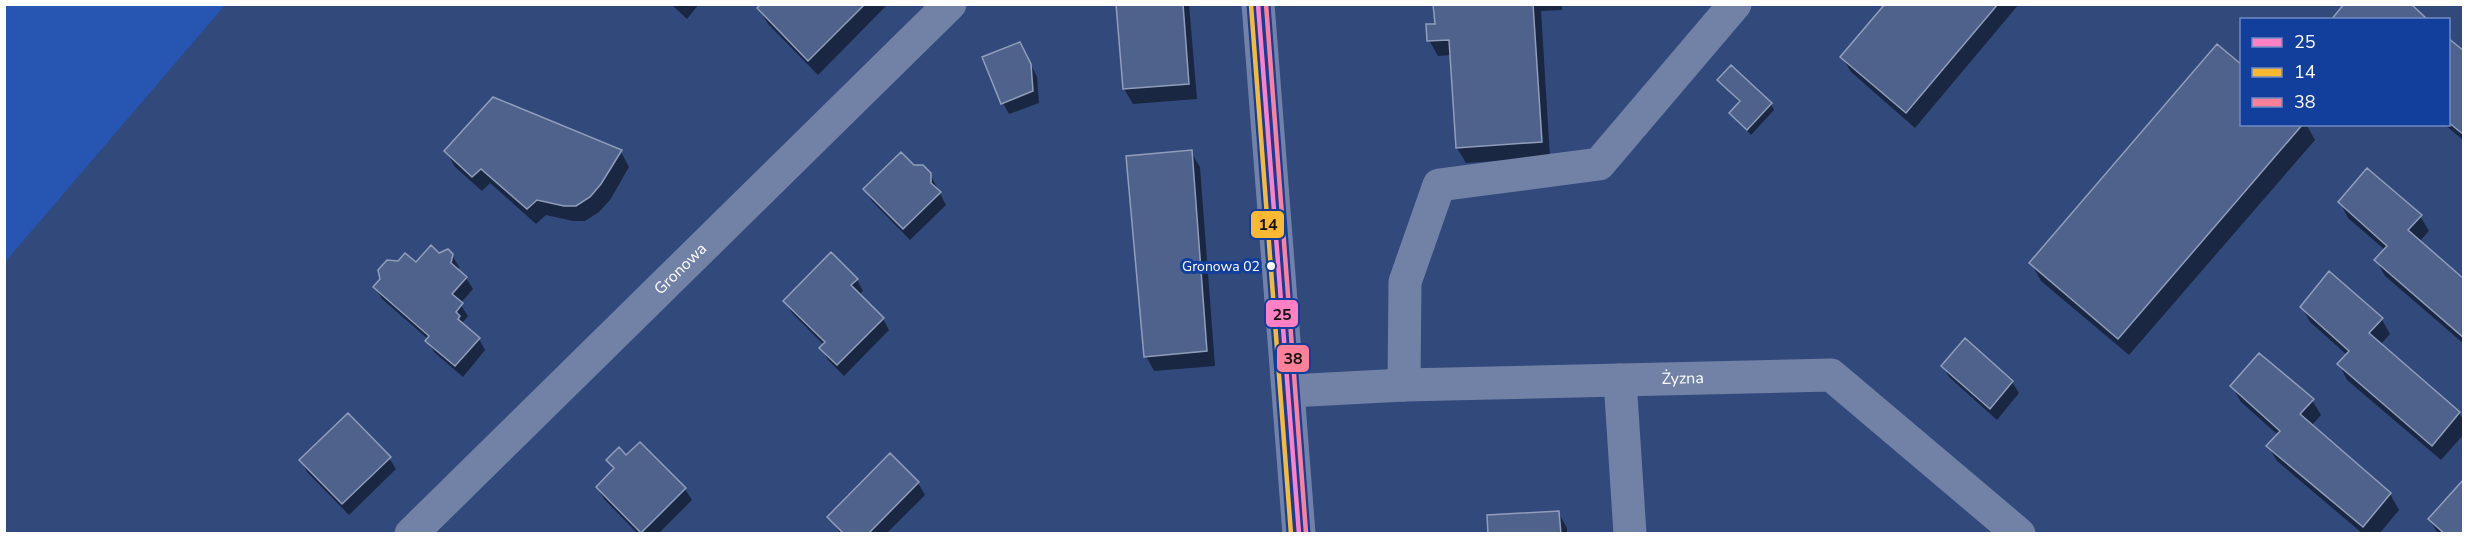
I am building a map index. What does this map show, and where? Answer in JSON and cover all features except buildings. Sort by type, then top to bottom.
[{"type":"street","name":"Gronowa","points":[[411,534],[950,4]]},
{"type":"street","points":[[1258,4],[1290,391],[1299,534]]},
{"type":"street","points":[[1404,385],[1405,282],[1439,185],[1599,164],[1735,4]]},
{"type":"street","name":"Żyzna","points":[[1290,391],[1404,385],[1831,375],[2019,534]]},
{"type":"street","points":[[1620,380],[1630,534]]},
{"type":"shaded area","points":[[4,5],[225,5],[5,262]]},
{"type":"transit line","name":"25","points":[[1258,4],[1299,534]]},
{"type":"transit line","name":"38","points":[[1266,4],[1306,533]]},
{"type":"transit line","name":"14","points":[[1251,5],[1291,534]]},
{"type":"place","name":"Gronowa 02","points":[[1271,266]]}]
